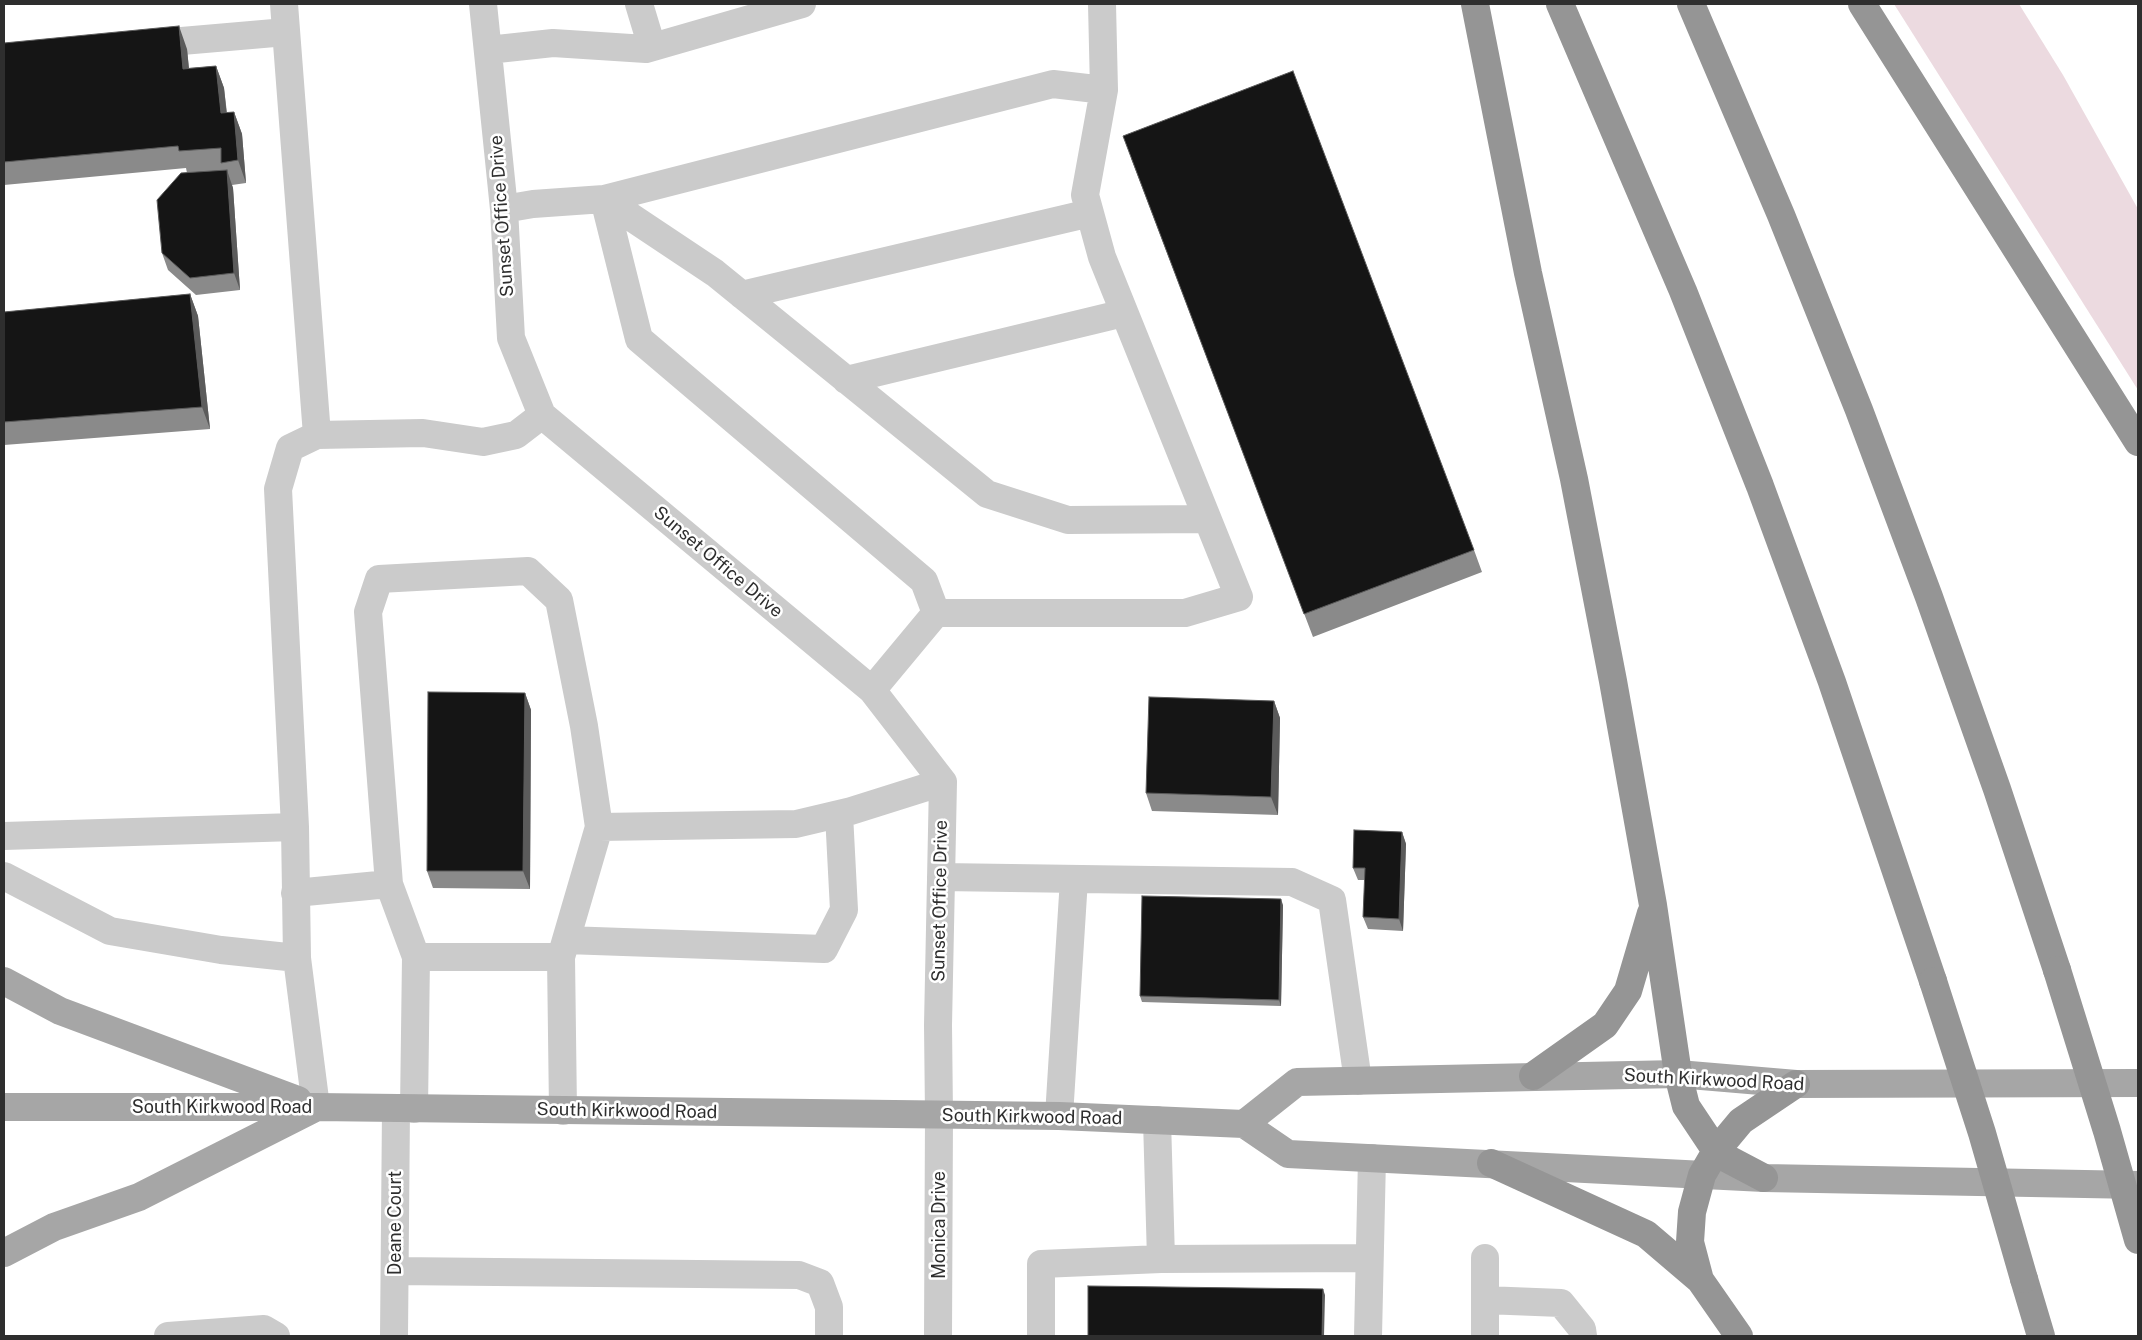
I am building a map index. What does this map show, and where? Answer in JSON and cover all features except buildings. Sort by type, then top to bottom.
[{"type":"highway","points":[[1475,4],[1528,273],[1574,480],[1653,905],[1678,1074],[1686,1106],[1716,1151],[1764,1178]]},
{"type":"highway","points":[[1560,4],[1683,291],[1760,486],[1832,682],[1982,1133],[2041,1336]]},
{"type":"highway","points":[[1692,4],[1781,215],[1863,420],[1952,661],[2057,970],[2107,1130],[2138,1240]]},
{"type":"highway","points":[[1862,4],[2138,442]]},
{"type":"highway","points":[[1533,1076],[1605,1025],[1628,991],[1653,905]]},
{"type":"highway","points":[[1700,1280],[1690,1242],[1692,1212],[1702,1175],[1716,1151],[1741,1121],[1796,1084]]},
{"type":"highway","points":[[1491,1163],[1646,1234],[1700,1280],[1739,1336]]},
{"type":"main road","points":[[4,981],[60,1011],[316,1107]]},
{"type":"main road","name":"South Kirkwood Road","points":[[6,1106],[316,1107],[1058,1116],[1244,1124],[1297,1082],[1678,1074],[1796,1084],[2138,1083]]},
{"type":"main road","points":[[4,1253],[54,1226],[139,1197],[316,1107]]},
{"type":"main road","points":[[1244,1124],[1288,1154],[1764,1178],[2138,1185]]},
{"type":"street","points":[[284,4],[318,435]]},
{"type":"street","name":"Sunset Office Drive","points":[[483,4],[504,209],[511,338],[542,415],[872,690],[943,782],[938,1025],[940,1115]]},
{"type":"street","points":[[639,4],[652,47]]},
{"type":"street","points":[[488,50],[553,43],[646,49],[749,11],[802,4]]},
{"type":"street","points":[[936,613],[1185,613],[1239,597],[1102,257],[1085,195],[1104,90],[1102,4]]},
{"type":"street","points":[[120,46],[286,32]]},
{"type":"street","points":[[504,209],[533,204],[604,200],[1053,84],[1104,90]]},
{"type":"street","points":[[604,200],[715,273],[987,494],[1068,520],[1207,519]]},
{"type":"street","points":[[604,200],[639,339],[924,582],[936,613]]},
{"type":"street","points":[[742,296],[1090,213]]},
{"type":"street","points":[[846,380],[1124,313]]},
{"type":"street","points":[[316,1107],[297,958],[295,827],[278,489],[290,448],[318,435],[423,433],[483,442],[516,435],[542,415]]},
{"type":"street","points":[[563,1111],[564,948],[599,827],[584,726],[559,600],[528,571],[379,580],[368,612],[389,884],[416,957],[564,948],[824,950],[844,910],[839,814]]},
{"type":"street","points":[[872,690],[936,613]]},
{"type":"street","points":[[599,827],[796,824],[839,814],[943,782]]},
{"type":"street","points":[[4,836],[295,827]]},
{"type":"street","points":[[4,876],[110,931],[221,950],[297,958]]},
{"type":"street","points":[[941,877],[1292,882],[1332,900],[1358,1081]]},
{"type":"street","points":[[1058,1116],[1074,879]]},
{"type":"street","points":[[295,893],[389,884]]},
{"type":"street","name":"Deane Court","points":[[394,1336],[395,1271],[416,957]]},
{"type":"street","name":"Monica Drive","points":[[938,1336],[940,1115]]},
{"type":"street","points":[[1157,1120],[1161,1259]]},
{"type":"street","points":[[1368,1336],[1372,1158]]},
{"type":"street","points":[[1041,1336],[1042,1264],[1161,1259],[1369,1258]]},
{"type":"street","points":[[1485,1336],[1486,1258]]},
{"type":"street","points":[[395,1271],[799,1275],[820,1283],[829,1307],[829,1336]]},
{"type":"street","points":[[1485,1300],[1561,1303],[1582,1329],[1583,1336]]},
{"type":"street","points":[[168,1336],[264,1329],[276,1336]]},
{"type":"shaded area","points":[[1894,4],[2019,4],[2063,75],[2138,209],[2138,390]]}]
